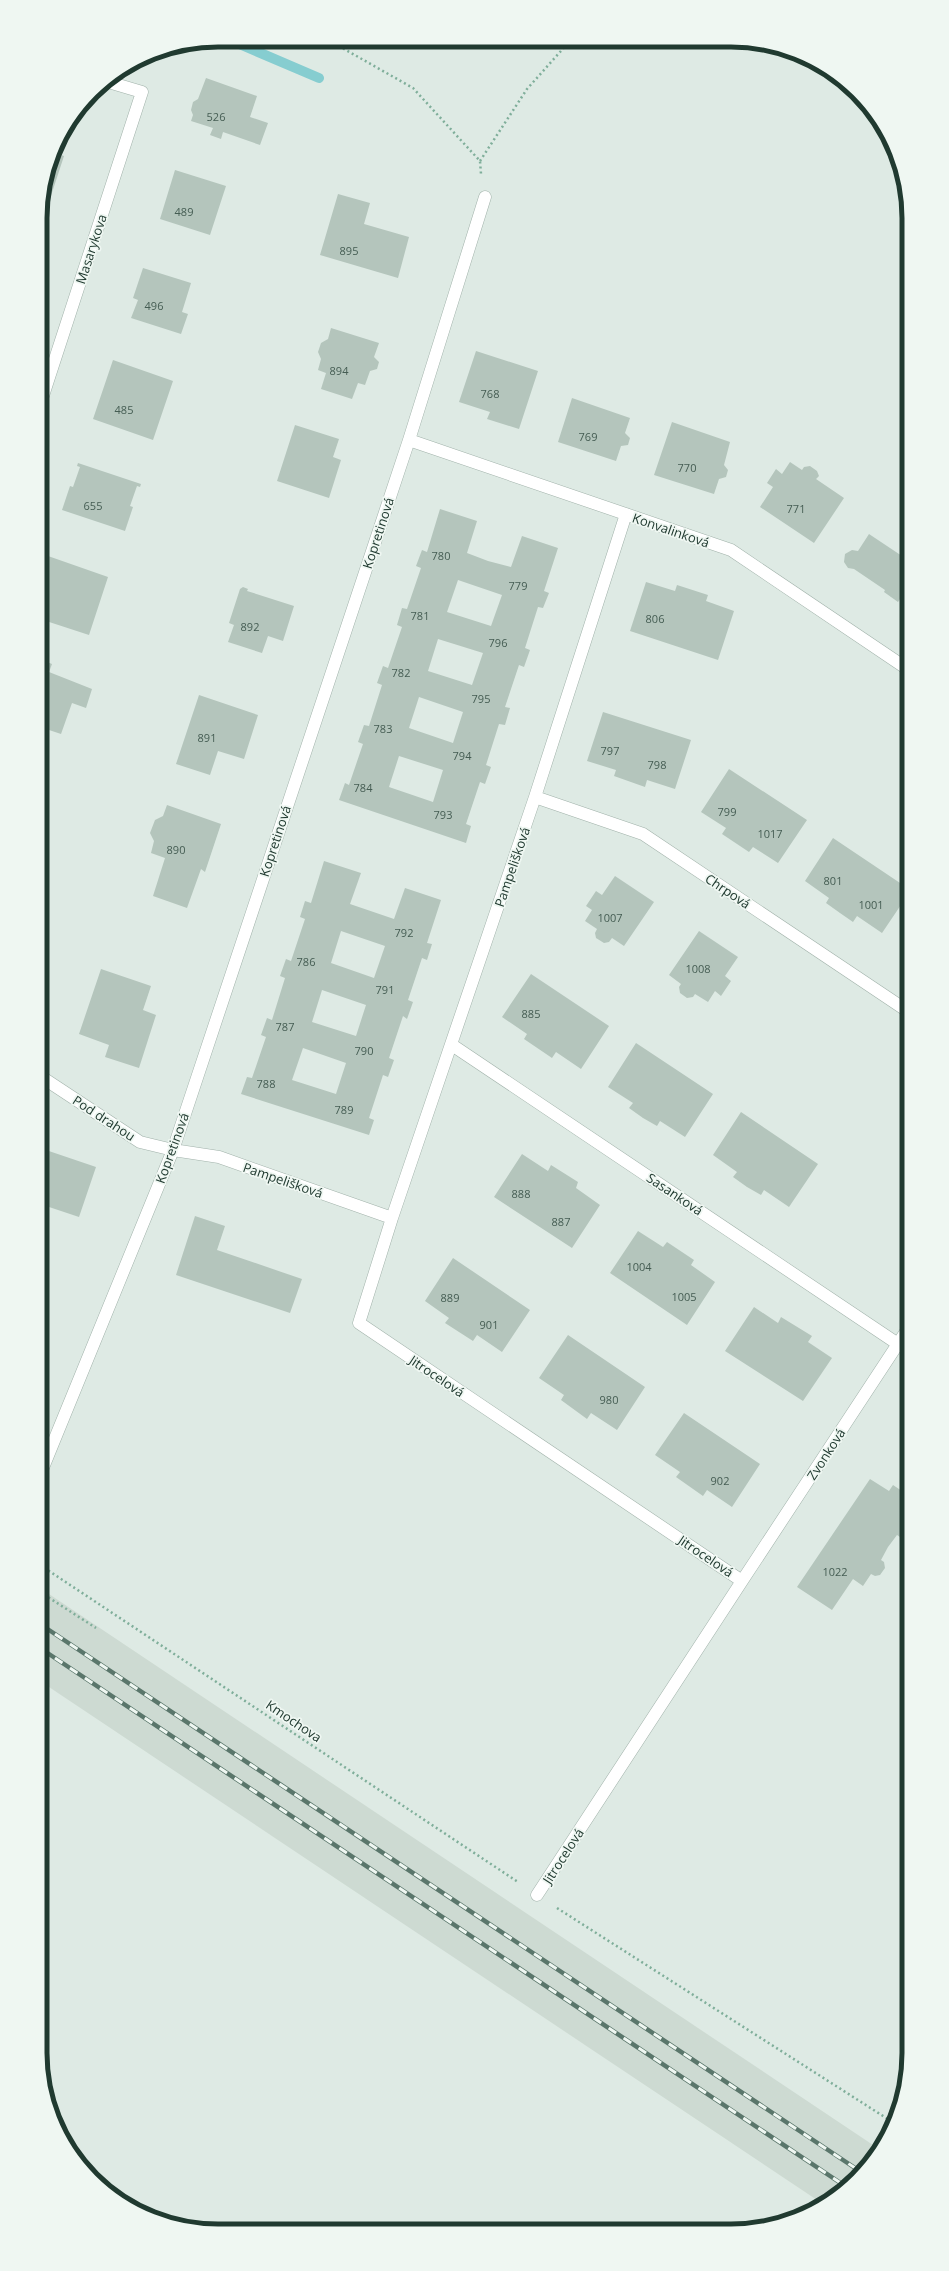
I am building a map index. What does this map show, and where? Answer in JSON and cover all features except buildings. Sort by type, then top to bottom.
[{"type":"street","name":"Masarykova","points":[[47,384],[142,92],[112,83]]},
{"type":"street","name":"Kopretinová","points":[[47,1458],[173,1150],[409,440],[484,197]]},
{"type":"street","name":"Konvalinková","points":[[409,440],[731,550],[902,665]]},
{"type":"street","name":"Pampelišková","points":[[359,1323],[392,1218],[535,797],[626,514]]},
{"type":"street","name":"Chrpová","points":[[535,797],[643,834],[902,1007]]},
{"type":"street","name":"Sasanková","points":[[452,1044],[898,1344]]},
{"type":"street","name":"Pod drahou","points":[[47,1081],[140,1142],[173,1150]]},
{"type":"street","name":"Pampelišková","points":[[173,1150],[219,1157],[392,1218]]},
{"type":"street","name":"Jitrocelová","points":[[359,1323],[742,1581],[537,1895]]},
{"type":"street","name":"Zvonková","points":[[742,1581],[902,1338]]},
{"type":"path","points":[[341,47],[413,88],[480,161],[484,197]]},
{"type":"path","points":[[480,161],[527,89],[565,47]]},
{"type":"path","name":"Kmochova","points":[[47,1570],[537,1895],[888,2119]]},
{"type":"path","points":[[47,1596],[96,1628]]},
{"type":"shaded area","points":[[47,1593],[874,2146],[860,2166],[844,2182],[817,2200],[47,1686]]},
{"type":"waterway","points":[[246,47],[319,78]]},
{"type":"railway","points":[[47,1629],[857,2169]]},
{"type":"railway","points":[[47,1653],[842,2184]]}]
